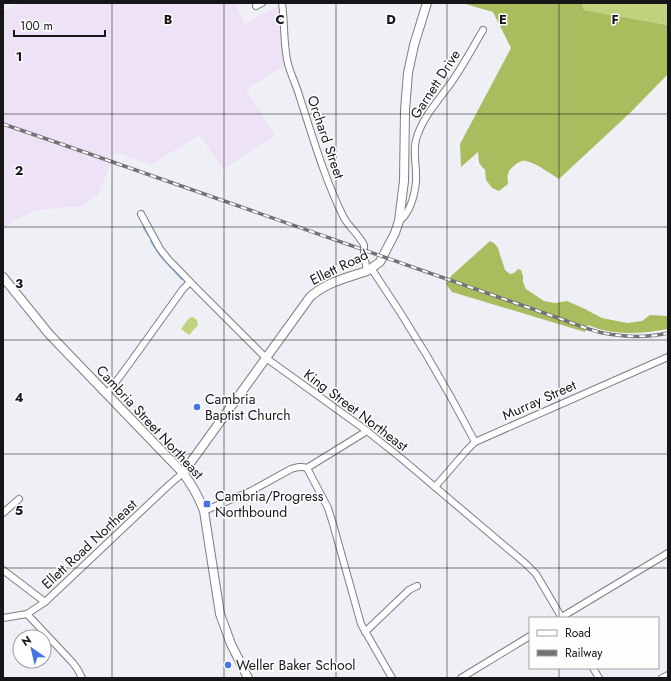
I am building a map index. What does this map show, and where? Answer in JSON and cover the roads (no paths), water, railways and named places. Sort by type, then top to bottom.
[{"type":"street","points":[[256,6],[262,3]]},
{"type":"street","name":"Orchard Street","points":[[282,3],[288,64],[310,131],[337,201],[346,220],[364,245],[364,255],[369,269],[394,302],[426,354],[452,397],[475,442]]},
{"type":"street","name":"Ellett Road","points":[[183,474],[310,297],[318,289],[369,269],[380,262],[399,222],[404,181],[405,110],[408,73],[414,45],[427,3]]},
{"type":"street","name":"Garnett Drive","points":[[399,222],[407,213],[412,201],[417,175],[414,150],[420,130],[426,118],[472,50],[483,30]]},
{"type":"street","name":"King Street Northeast","points":[[141,214],[160,249],[168,259],[266,358],[367,431],[526,564],[536,574],[560,617]]},
{"type":"street","name":"Cambria Street Northeast","points":[[3,277],[41,324],[183,474],[196,492],[204,511],[220,614],[231,644],[248,678]]},
{"type":"street","points":[[107,394],[183,289],[190,282]]},
{"type":"street","name":"Murray Street","points":[[435,487],[475,442],[668,357]]},
{"type":"street","points":[[204,511],[251,491],[291,469],[296,467],[307,468],[367,431]]},
{"type":"street","points":[[307,468],[328,508],[360,624],[392,678]]},
{"type":"street","name":"Ellett Road Northeast","points":[[3,618],[27,614],[45,602],[170,484],[183,474]]},
{"type":"street","points":[[3,512],[19,499]]},
{"type":"street","points":[[563,617],[668,554]]},
{"type":"street","points":[[3,570],[45,602]]},
{"type":"street","points":[[365,632],[409,590],[417,586]]},
{"type":"street","points":[[27,614],[73,663],[82,678]]},
{"type":"street","points":[[461,678],[529,637]]},
{"type":"street","points":[[594,669],[599,678]]},
{"type":"street","points":[[662,678],[668,675]]},
{"type":"waterway","points":[[144,228],[149,236]]},
{"type":"waterway","points":[[151,241],[160,255],[182,279]]},
{"type":"railway","points":[[3,124],[592,330],[627,336],[652,336],[668,333]]},
{"type":"place","name":"Cambria Baptist Church","points":[[197,407]]},
{"type":"place","name":"Cambria/Progress Northbound","points":[[207,504]]},
{"type":"place","name":"Weller Baker School","points":[[228,665]]}]
